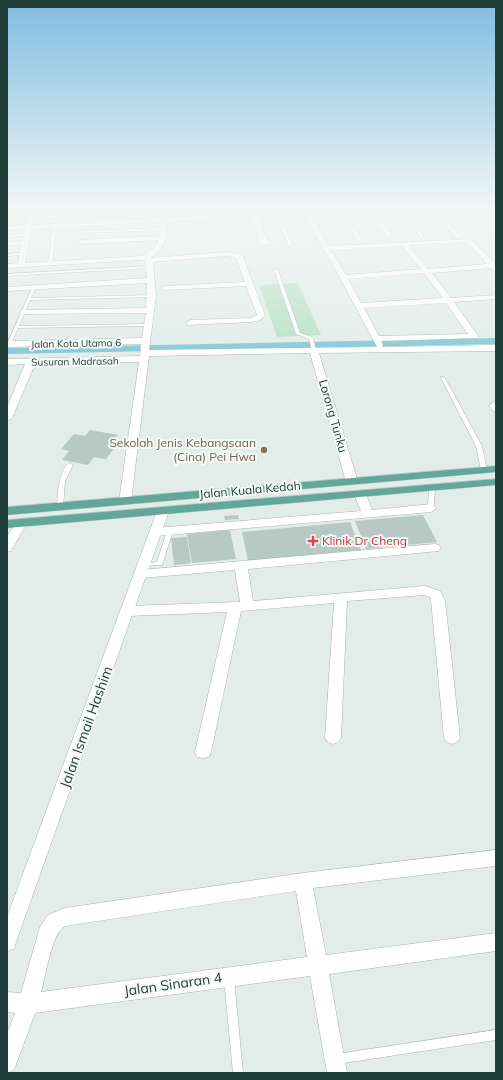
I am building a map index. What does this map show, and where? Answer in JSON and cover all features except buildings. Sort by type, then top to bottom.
[{"type":"main road","name":"Jalan Kuala Kedah","points":[[7,511],[496,469]]},
{"type":"main road","name":"Jalan Kuala Kedah","points":[[7,524],[496,482]]},
{"type":"street","points":[[21,265],[22,260]]},
{"type":"street","points":[[7,266],[50,263],[57,260]]},
{"type":"street","points":[[137,260],[148,262],[168,260]]},
{"type":"street","points":[[190,323],[252,320],[260,318],[261,315],[242,260]]},
{"type":"street","points":[[334,260],[378,344]]},
{"type":"street","points":[[145,350],[314,348],[474,336],[449,300],[417,260]]},
{"type":"street","points":[[487,260],[494,268]]},
{"type":"street","points":[[126,501],[152,296],[148,262]]},
{"type":"street","points":[[343,276],[494,268]]},
{"type":"street","points":[[7,289],[151,280]]},
{"type":"street","points":[[165,288],[250,284]]},
{"type":"street","points":[[359,306],[496,297]]},
{"type":"street","points":[[23,312],[150,310]]},
{"type":"street","name":"Jalan Kota Utama 6","points":[[8,344],[145,350]]},
{"type":"street","points":[[378,344],[496,348]]},
{"type":"street","name":"Lorong Tunku","points":[[314,348],[352,482]]},
{"type":"street","name":"Susuran Madrasah","points":[[7,362],[31,362],[145,350]]},
{"type":"street","points":[[7,418],[31,362]]},
{"type":"street","points":[[360,494],[368,513]]},
{"type":"street","points":[[163,532],[431,508]]},
{"type":"street","name":"Jalan Ismail Hashim","points":[[7,942],[143,570],[163,532],[164,511]]},
{"type":"street","points":[[7,548],[21,523]]},
{"type":"street","points":[[143,570],[241,566],[435,548]]},
{"type":"street","points":[[204,752],[241,606],[241,566]]},
{"type":"street","points":[[128,611],[241,606],[426,590],[435,594],[438,600],[452,738]]},
{"type":"street","points":[[333,738],[342,598]]},
{"type":"street","points":[[7,1062],[28,1004],[47,934],[56,921],[65,917],[302,881],[496,858]]},
{"type":"street","points":[[302,881],[336,1066]]},
{"type":"street","name":"Jalan Sinaran 4","points":[[7,1002],[28,1004],[496,942]]},
{"type":"lane","points":[[7,275],[148,262]]},
{"type":"lane","points":[[276,270],[298,334],[312,339],[314,348]]},
{"type":"lane","points":[[8,344],[34,287]]},
{"type":"lane","points":[[29,299],[152,296]]},
{"type":"lane","points":[[16,327],[148,325]]},
{"type":"lane","points":[[443,378],[479,446],[484,470]]},
{"type":"lane","points":[[60,506],[62,481],[70,466]]},
{"type":"lane","points":[[431,508],[432,488]]},
{"type":"lane","points":[[229,977],[238,1073],[234,1073]]},
{"type":"lane","points":[[336,1066],[496,1035]]},
{"type":"green space","points":[[298,283],[321,335],[277,337],[259,285]]},
{"type":"waterway","points":[[7,351],[496,341]]},
{"type":"place","name":"Sekolah Jenis Kebangsaan (Cina) Pei Hwa","points":[[264,450]]},
{"type":"place","name":"Klinik Dr Cheng","points":[[313,541]]}]
